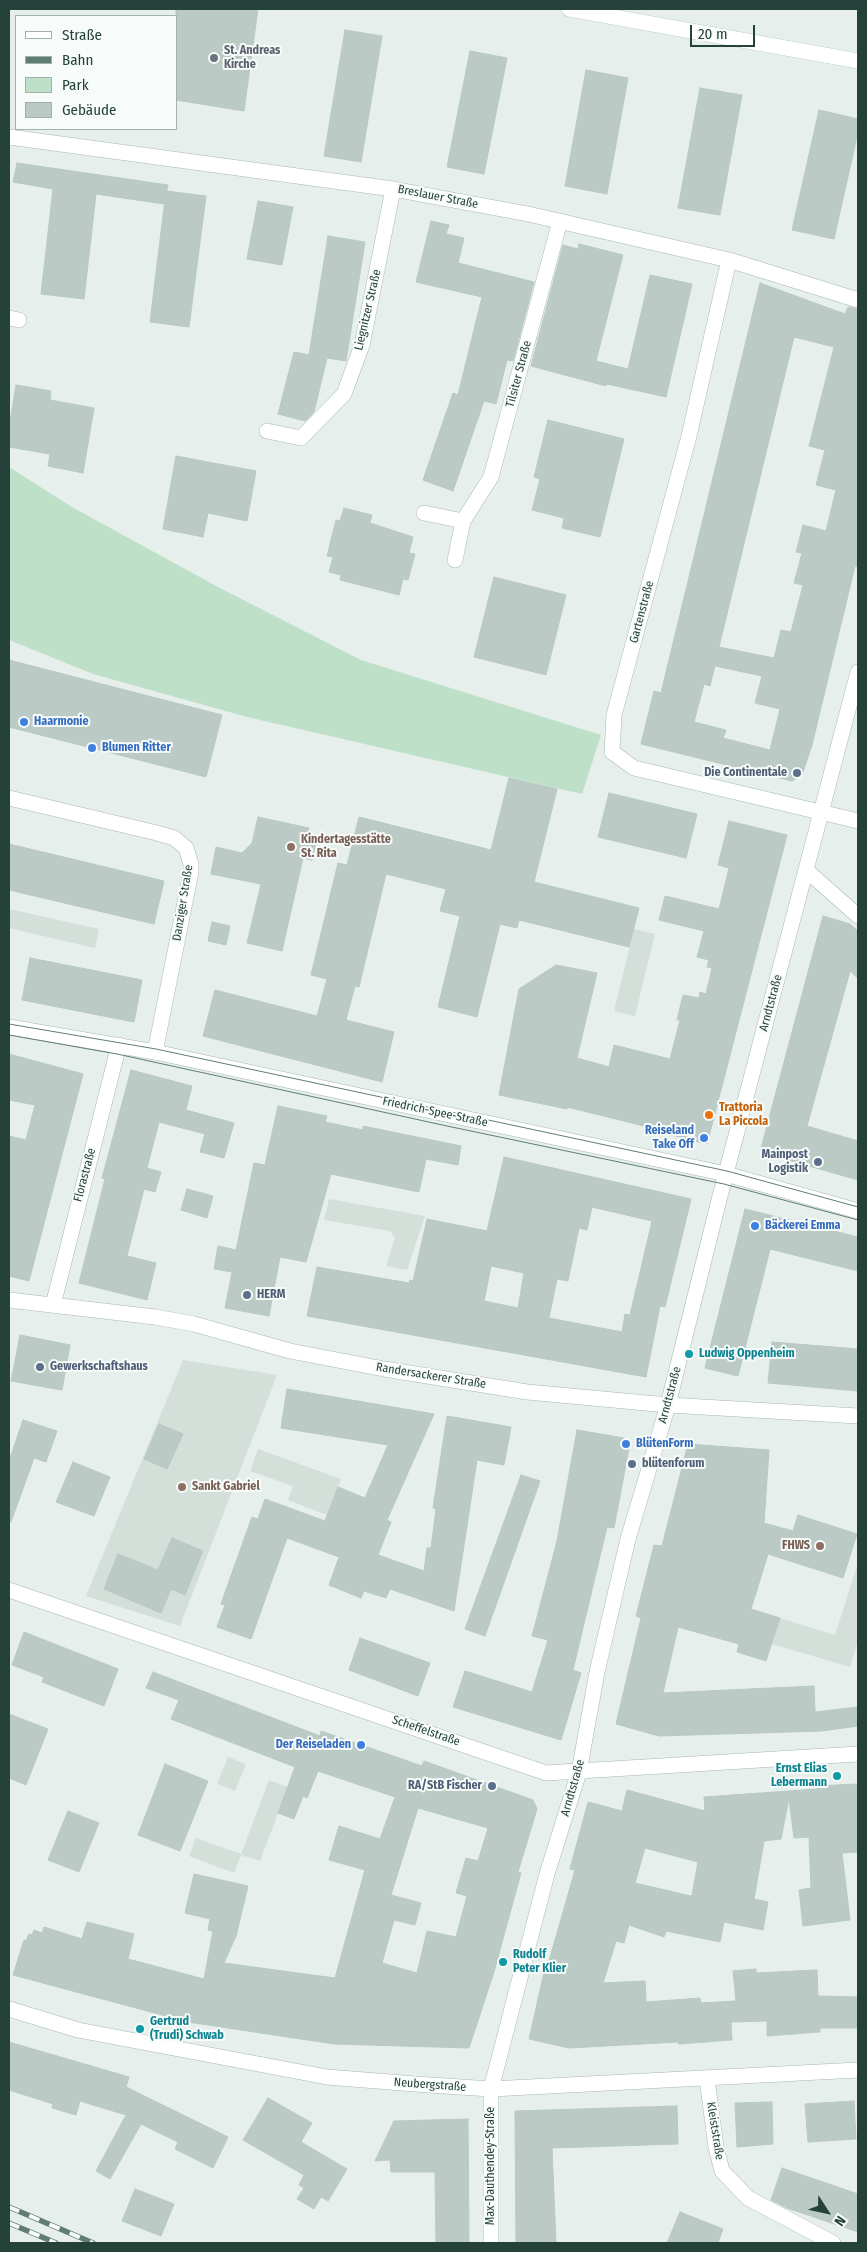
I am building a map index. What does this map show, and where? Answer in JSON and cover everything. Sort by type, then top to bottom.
[{"type":"street","points":[[569,9],[858,61]]},
{"type":"street","name":"Breslauer Straße","points":[[9,138],[393,189],[560,220],[729,260],[858,300]]},
{"type":"street","name":"Liegnitzer Straße","points":[[266,431],[301,438],[344,394],[362,345],[393,189]]},
{"type":"street","name":"Tilsiter Straße","points":[[455,560],[463,522],[491,477],[560,220]]},
{"type":"street","name":"Gartenstraße","points":[[729,260],[689,436],[616,706],[612,752],[634,768],[822,812]]},
{"type":"street","points":[[424,513],[463,522]]},
{"type":"street","name":"Arndtstraße","points":[[491,2089],[547,1874],[579,1772],[597,1672],[628,1539],[668,1405],[726,1174],[858,672]]},
{"type":"street","name":"Danziger Straße","points":[[9,798],[157,832],[174,838],[186,848],[192,864],[191,872],[155,1052]]},
{"type":"street","points":[[822,812],[858,821]]},
{"type":"street","points":[[806,870],[858,916]]},
{"type":"street","name":"Friedrich-Spee-Straße","points":[[9,1027],[155,1052],[726,1174],[858,1211]]},
{"type":"street","name":"Florastraße","points":[[53,1305],[119,1045]]},
{"type":"street","name":"Randersackerer Straße","points":[[9,1300],[156,1317],[194,1324],[290,1351],[384,1369],[527,1392],[668,1405],[858,1416]]},
{"type":"street","name":"Scheffelstraße","points":[[9,1590],[546,1773],[858,1754]]},
{"type":"street","name":"Neubergstraße","points":[[9,2008],[78,2030],[327,2077],[491,2089],[858,2070]]},
{"type":"street","name":"Kleiststraße","points":[[707,2078],[716,2147],[722,2171],[748,2198],[832,2243]]},
{"type":"street","name":"Max-Dauthendey-Straße","points":[[491,2089],[491,2243]]},
{"type":"shaded area","points":[[9,909],[99,929],[95,948],[9,928]]},
{"type":"shaded area","points":[[634,929],[655,934],[635,1016],[614,1011]]},
{"type":"shaded area","points":[[329,1199],[425,1216],[407,1270],[386,1266],[395,1238],[390,1231],[324,1220]]},
{"type":"shaded area","name":"Sankt Gabriel","points":[[183,1360],[277,1375],[180,1626],[86,1596]]},
{"type":"shaded area","points":[[258,1449],[341,1479],[327,1515],[288,1500],[293,1486],[250,1471]]},
{"type":"shaded area","points":[[857,1566],[858,1641],[850,1667],[772,1644],[780,1618],[835,1635]]},
{"type":"shaded area","points":[[228,1757],[246,1764],[235,1791],[217,1784]]},
{"type":"shaded area","points":[[269,1780],[288,1787],[260,1861],[241,1855],[234,1873],[189,1856],[196,1838],[241,1854]]},
{"type":"green space","points":[[9,467],[72,507],[218,587],[361,660],[601,735],[582,794],[247,717],[93,674],[9,640]]},
{"type":"building","name":"St. Andreas Kirche","points":[[176,9],[258,9],[244,111],[178,100],[178,15],[176,15]]},
{"type":"building","points":[[345,30],[382,36],[361,162],[324,156]]},
{"type":"building","points":[[470,51],[507,58],[484,174],[447,167]]},
{"type":"building","points":[[586,70],[628,78],[607,194],[565,186]]},
{"type":"building","points":[[700,88],[742,95],[720,215],[678,208]]},
{"type":"building","points":[[819,110],[858,119],[858,132],[834,239],[792,230]]},
{"type":"building","points":[[17,163],[168,185],[164,204],[96,194],[84,299],[41,294],[53,189],[13,182]]},
{"type":"building","points":[[166,191],[206,196],[189,327],[150,322]]},
{"type":"building","points":[[258,201],[293,207],[282,265],[247,259]]},
{"type":"building","points":[[431,221],[449,225],[446,234],[464,238],[458,263],[534,282],[513,361],[507,360],[496,404],[484,401],[453,491],[423,480],[453,393],[458,395],[482,297],[416,282]]},
{"type":"building","points":[[328,236],[365,242],[346,361],[327,358],[314,412],[305,421],[278,414],[294,352],[309,355]]},
{"type":"building","points":[[579,244],[623,255],[596,361],[628,369],[650,275],[692,284],[666,397],[607,384],[606,386],[531,366],[563,245],[578,249]]},
{"type":"building","points":[[760,283],[845,314],[848,307],[858,309],[858,567],[855,566],[812,745],[802,775],[792,781],[641,744],[654,691],[661,693]],"holes":[[[794,337],[834,347],[809,446],[825,450],[816,485],[836,490],[826,531],[803,525],[796,552],[802,553],[794,583],[803,585],[791,632],[781,630],[774,658],[719,647]],[[715,666],[762,676],[755,703],[780,709],[770,750],[723,738],[726,730],[694,722],[704,684],[710,686]]]},
{"type":"building","points":[[16,385],[51,391],[50,400],[94,408],[83,473],[48,466],[50,454],[9,447],[9,428]]},
{"type":"building","points":[[548,420],[624,439],[600,537],[562,528],[564,518],[532,510],[540,479],[534,477]]},
{"type":"building","points":[[176,456],[256,471],[247,521],[208,513],[203,537],[163,529]]},
{"type":"building","points":[[344,508],[372,515],[370,523],[413,537],[409,553],[415,554],[408,580],[403,579],[399,595],[340,580],[341,575],[329,572],[333,557],[327,556],[336,520],[340,521]]},
{"type":"building","points":[[494,577],[566,595],[546,675],[474,657]]},
{"type":"building","points":[[9,660],[222,715],[206,777],[9,727]]},
{"type":"building","points":[[509,778],[557,789],[534,882],[639,908],[629,947],[519,920],[517,928],[500,924],[477,1017],[438,1007],[460,916],[440,911],[446,889],[386,874],[359,987],[355,986],[346,1020],[394,1032],[382,1082],[203,1036],[215,990],[317,1016],[327,979],[311,975],[338,863],[347,865],[359,817],[491,850]]},
{"type":"building","points":[[609,793],[697,814],[686,858],[598,837]]},
{"type":"building","points":[[258,817],[309,828],[306,841],[316,843],[312,860],[303,858],[282,951],[247,943],[261,884],[211,874],[216,847],[242,853],[252,843]]},
{"type":"building","points":[[729,821],[787,835],[707,1144],[567,1107],[567,1109],[499,1095],[519,989],[556,965],[597,973],[577,1058],[609,1067],[614,1045],[670,1059],[680,1020],[677,1020],[683,995],[699,998],[700,992],[706,994],[712,968],[707,967],[709,960],[697,957],[704,931],[659,920],[665,896],[719,909],[729,868],[718,865]]},
{"type":"building","points":[[9,844],[164,881],[154,924],[9,890]]},
{"type":"building","points":[[823,916],[850,924],[858,931],[858,978],[850,971],[807,1126],[858,1141],[858,1180],[760,1152]]},
{"type":"building","points":[[212,922],[230,926],[226,945],[208,941]]},
{"type":"building","points":[[30,958],[142,980],[134,1022],[22,1000]]},
{"type":"building","points":[[9,1054],[83,1074],[29,1281],[9,1276],[9,1136],[26,1140],[35,1105],[9,1100]]},
{"type":"building","points":[[131,1070],[192,1086],[186,1110],[234,1123],[224,1158],[200,1152],[205,1134],[159,1122],[147,1168],[161,1172],[155,1192],[144,1189],[127,1256],[156,1263],[147,1300],[79,1283],[105,1179],[102,1178]]},
{"type":"building","points":[[278,1106],[327,1116],[325,1122],[363,1130],[363,1126],[461,1146],[458,1165],[426,1159],[419,1192],[331,1174],[306,1262],[280,1257],[269,1316],[225,1308],[232,1272],[214,1269],[218,1246],[236,1250],[254,1163],[265,1165]]},
{"type":"building","points":[[504,1157],[691,1199],[665,1307],[660,1306],[646,1377],[307,1316],[317,1267],[409,1283],[410,1280],[413,1281],[427,1219],[487,1231]],"holes":[[[592,1207],[652,1221],[630,1315],[625,1314],[622,1332],[549,1318],[557,1279],[568,1281],[579,1228],[587,1230]],[[491,1266],[524,1273],[518,1308],[484,1301]]]},
{"type":"building","points":[[187,1189],[213,1196],[207,1218],[181,1210]]},
{"type":"building","points":[[745,1209],[858,1237],[858,1271],[770,1249],[738,1376],[705,1368]]},
{"type":"building","name":"Gewerkschaftshaus","points":[[20,1335],[70,1345],[62,1390],[11,1381]]},
{"type":"building","points":[[772,1342],[858,1349],[858,1391],[768,1383]]},
{"type":"building","points":[[287,1389],[434,1414],[387,1520],[391,1522],[378,1555],[424,1571],[427,1548],[431,1548],[436,1509],[433,1508],[447,1416],[511,1427],[504,1465],[477,1460],[454,1611],[390,1589],[386,1598],[364,1591],[361,1598],[329,1585],[339,1557],[287,1538],[251,1639],[217,1627],[225,1605],[221,1604],[252,1517],[258,1519],[265,1499],[325,1521],[338,1487],[365,1498],[388,1445],[281,1428]]},
{"type":"building","points":[[23,1420],[57,1431],[46,1462],[34,1458],[11,1522],[9,1522],[9,1461]]},
{"type":"building","points":[[159,1424],[183,1434],[167,1469],[144,1459]]},
{"type":"building","points":[[577,1430],[624,1438],[629,1448],[614,1528],[607,1527],[573,1670],[581,1673],[561,1740],[453,1707],[465,1671],[532,1692],[548,1640],[532,1636],[557,1541]]},
{"type":"building","points":[[688,1444],[769,1450],[764,1523],[793,1531],[798,1515],[857,1534],[843,1578],[768,1554],[751,1609],[780,1618],[766,1661],[737,1652],[739,1644],[678,1627],[663,1693],[814,1686],[815,1712],[858,1707],[858,1726],[822,1731],[659,1736],[616,1724],[641,1618],[636,1616],[654,1545],[662,1546]]},
{"type":"building","points":[[73,1462],[110,1477],[94,1516],[56,1502]]},
{"type":"building","points":[[521,1475],[540,1481],[485,1636],[465,1629]]},
{"type":"building","points":[[172,1538],[203,1551],[185,1595],[171,1589],[161,1613],[104,1589],[118,1554],[158,1570]]},
{"type":"building","points":[[24,1632],[118,1669],[104,1706],[42,1682],[44,1677],[12,1665]]},
{"type":"building","points":[[360,1638],[430,1663],[418,1696],[349,1670]]},
{"type":"building","points":[[153,1672],[320,1736],[321,1731],[422,1766],[424,1761],[533,1800],[537,1809],[518,1872],[521,1873],[494,1972],[469,2048],[334,2044],[188,2022],[13,1975],[24,1940],[26,1941],[29,1934],[32,1935],[34,1930],[42,1933],[44,1927],[82,1939],[87,1922],[134,1934],[128,1959],[204,1979],[213,1931],[208,1930],[210,1919],[185,1913],[194,1874],[248,1886],[236,1936],[224,1963],[335,1978],[365,1870],[329,1860],[339,1826],[380,1839],[395,1797],[318,1771],[307,1798],[303,1796],[294,1819],[278,1813],[295,1767],[171,1719],[179,1700],[146,1688]],"holes":[[[418,1808],[488,1828],[478,1861],[466,1858],[456,1893],[467,1896],[456,1937],[427,1931],[417,1973],[382,1963],[394,1920],[415,1925],[421,1903],[391,1895]]]},
{"type":"building","points":[[9,1714],[48,1729],[26,1785],[9,1778]]},
{"type":"building","points":[[165,1764],[208,1781],[180,1851],[138,1835]]},
{"type":"building","points":[[858,1784],[858,1852],[842,1853],[850,1920],[803,1926],[799,1890],[811,1888],[809,1837],[794,1838],[789,1798],[781,1839],[764,1841],[754,1899],[768,1902],[763,1930],[724,1922],[720,1942],[666,1931],[664,1937],[629,1925],[624,1943],[616,1941],[603,1983],[645,1981],[646,2002],[700,1998],[701,2003],[736,2001],[733,1971],[756,1969],[756,1973],[817,1970],[818,1996],[858,1997],[858,2028],[820,2028],[820,2032],[767,2036],[767,2021],[731,2022],[732,2040],[569,2048],[529,2039],[545,1968],[547,1968],[575,1870],[570,1869],[588,1802],[622,1811],[627,1790],[705,1811],[704,1797],[817,1789],[816,1786]],"holes":[[[645,1848],[698,1862],[691,1896],[635,1883]]]},
{"type":"building","points":[[68,1811],[99,1823],[79,1872],[48,1860]]},
{"type":"building","points":[[9,2042],[129,2077],[126,2087],[228,2137],[213,2168],[175,2149],[178,2142],[141,2124],[110,2179],[96,2171],[126,2115],[80,2101],[76,2115],[52,2108],[53,2104],[9,2090]]},
{"type":"building","points":[[268,2098],[312,2123],[301,2142],[347,2169],[328,2201],[321,2197],[314,2209],[297,2199],[304,2188],[299,2185],[304,2175],[243,2140]]},
{"type":"building","points":[[854,2101],[856,2139],[808,2142],[805,2104]]},
{"type":"building","points":[[772,2102],[773,2144],[737,2147],[735,2103]]},
{"type":"building","points":[[677,2106],[678,2144],[552,2148],[556,2243],[516,2243],[515,2111]]},
{"type":"building","points":[[468,2119],[469,2243],[436,2243],[435,2172],[391,2172],[390,2160],[375,2161],[394,2121]]},
{"type":"building","points":[[782,2168],[858,2194],[858,2232],[787,2208],[771,2200]]},
{"type":"building","points":[[135,2189],[174,2204],[161,2236],[122,2221]]},
{"type":"building","points":[[680,2212],[723,2229],[718,2243],[667,2243]]},
{"type":"tram line","points":[[9,1024],[156,1049],[727,1171],[858,1207]]},
{"type":"tram line","points":[[9,1035],[117,1054],[724,1184],[858,1220]]},
{"type":"railway","points":[[9,2207],[93,2243]]},
{"type":"railway","points":[[9,2223],[56,2243]]},
{"type":"place","name":"St. Andreas Kirche","points":[[214,58]]},
{"type":"place","name":"Haarmonie","points":[[24,722]]},
{"type":"place","name":"Blumen Ritter","points":[[92,748]]},
{"type":"place","name":"Die Continentale","points":[[797,773]]},
{"type":"place","name":"Kindertagesstätte St. Rita","points":[[291,847]]},
{"type":"place","name":"Trattoria La Piccola","points":[[709,1115]]},
{"type":"place","name":"Reiseland Take Off","points":[[704,1138]]},
{"type":"place","name":"Mainpost Logistik","points":[[818,1162]]},
{"type":"place","name":"Bäckerei Emma","points":[[755,1226]]},
{"type":"place","name":"HERM","points":[[247,1295]]},
{"type":"place","name":"Ludwig Oppenheim","points":[[689,1354]]},
{"type":"place","name":"Gewerkschaftshaus","points":[[40,1367]]},
{"type":"place","name":"BlütenForm","points":[[626,1444]]},
{"type":"place","name":"blütenforum","points":[[632,1464]]},
{"type":"place","name":"Sankt Gabriel","points":[[182,1487]]},
{"type":"place","name":"FHWS","points":[[820,1546]]},
{"type":"place","name":"Der Reiseladen","points":[[361,1745]]},
{"type":"place","name":"Ernst Elias Lebermann","points":[[837,1776]]},
{"type":"place","name":"RA/StB Fischer","points":[[492,1786]]},
{"type":"place","name":"Rudolf Peter Klier","points":[[503,1962]]},
{"type":"place","name":"Gertrud (Trudi) Schwab","points":[[140,2029]]}]
